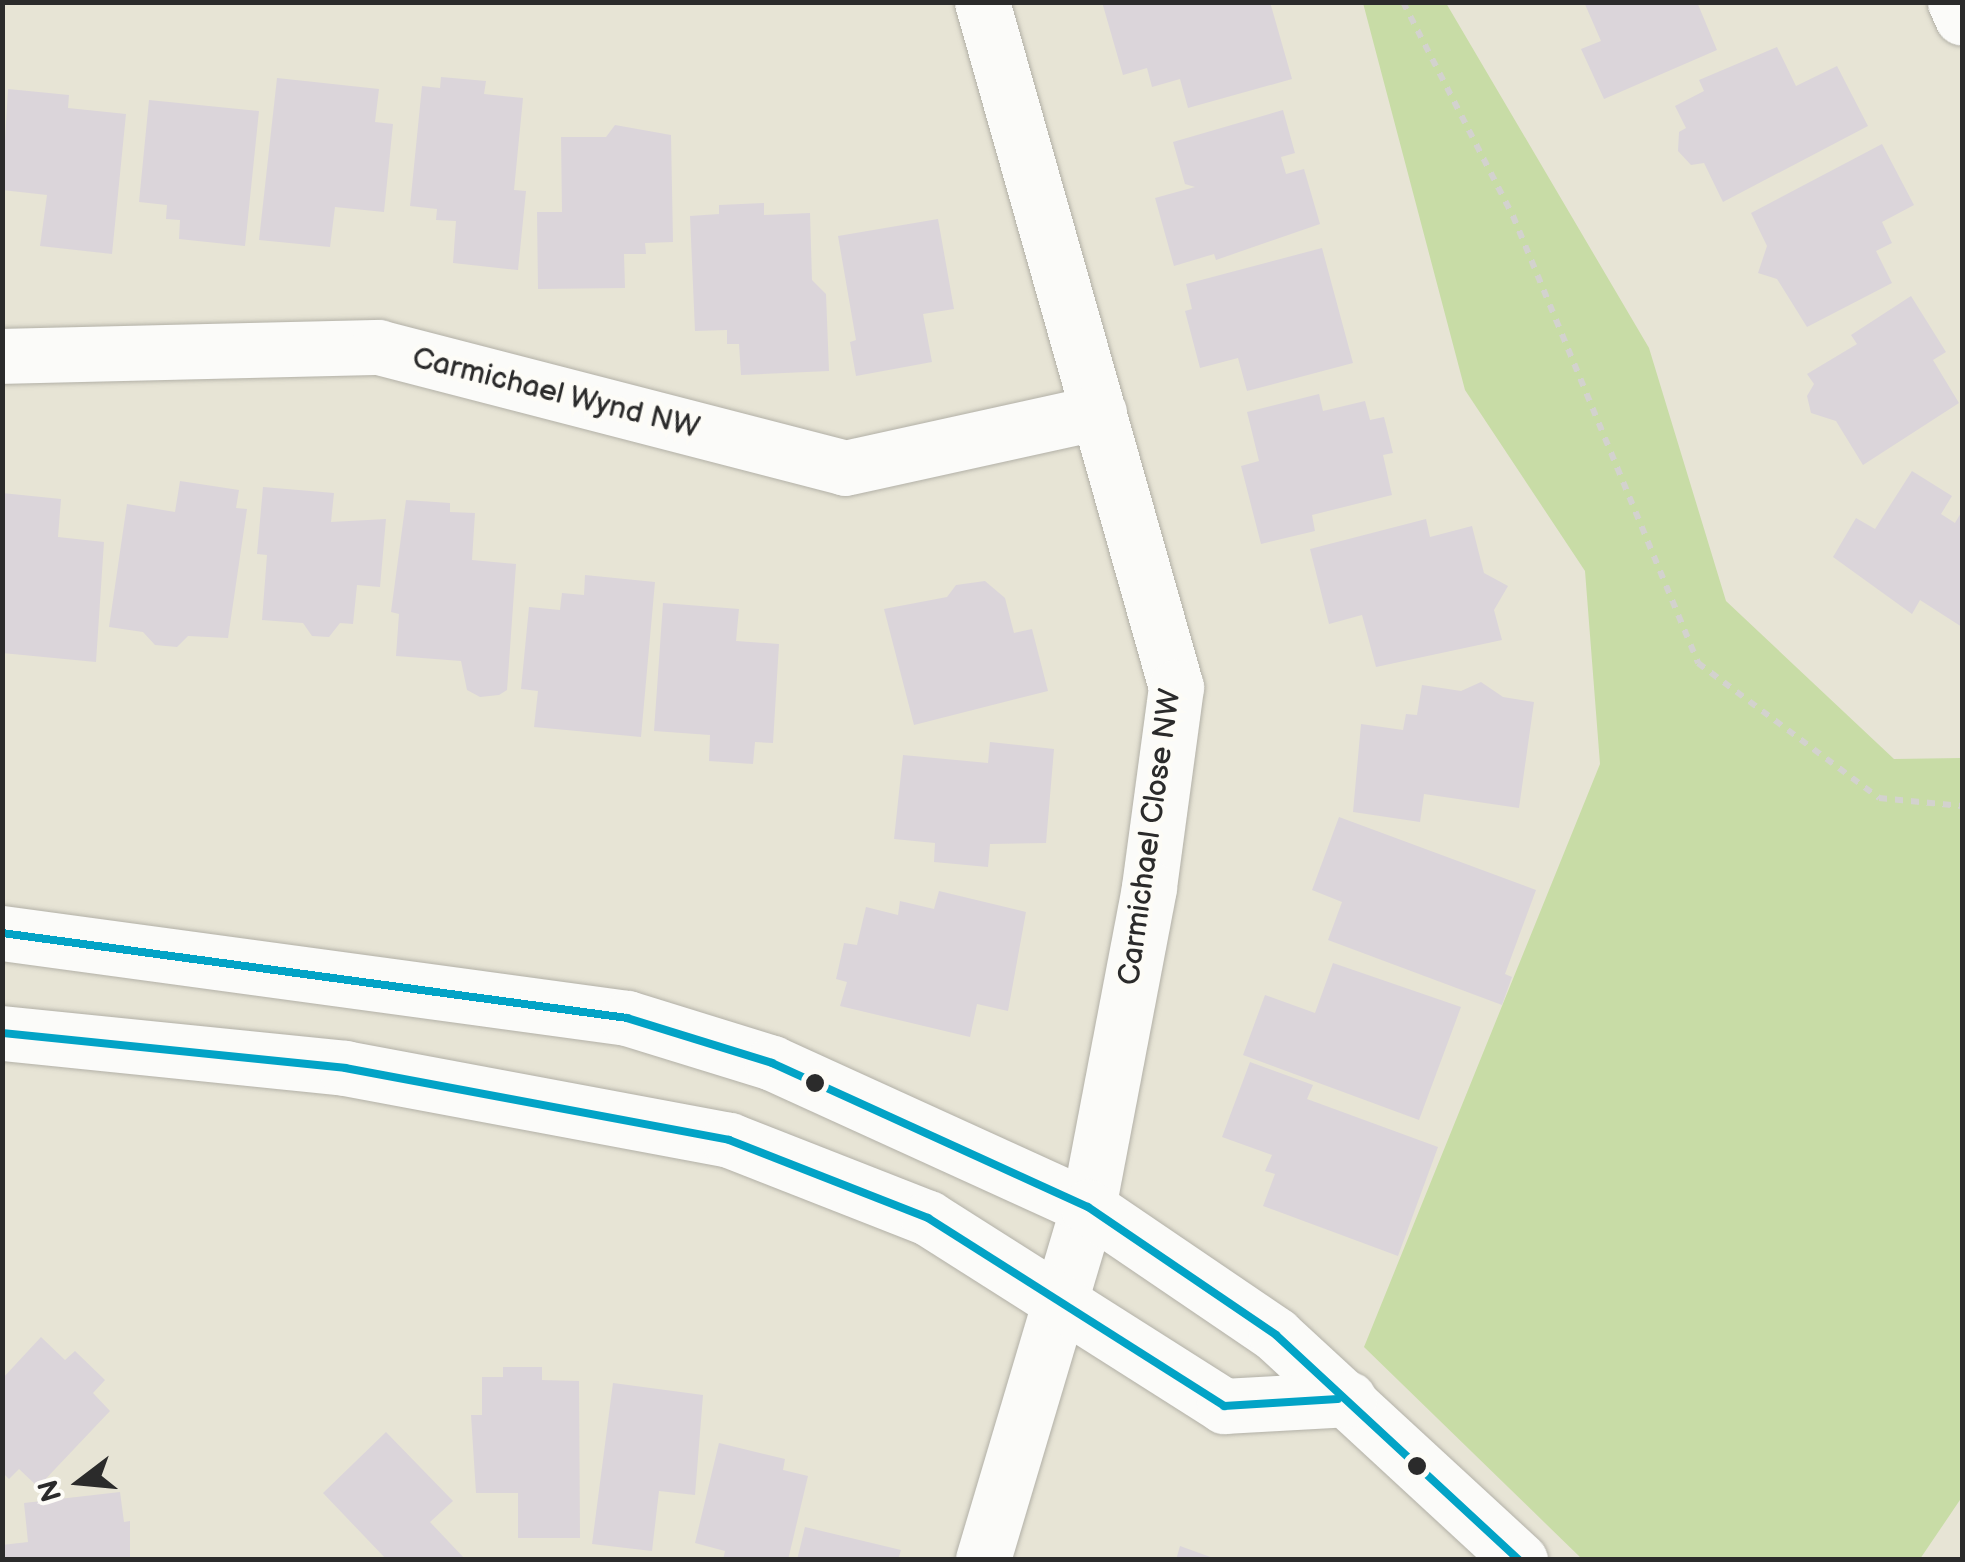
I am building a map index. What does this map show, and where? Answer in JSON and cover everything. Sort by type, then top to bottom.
[{"type":"street","name":"Carmichael Close NW","points":[[982,2],[1176,688],[1149,888],[1088,1207],[1064,1305],[983,1560]]},
{"type":"street","points":[[1955,2],[1962,18]]},
{"type":"street","name":"Carmichael Wynd NW","points":[[2,356],[378,347],[846,468],[1099,412]]},
{"type":"street","points":[[2,934],[627,1018],[772,1064],[1088,1207],[1276,1335],[1520,1560]]},
{"type":"street","points":[[2,1033],[346,1068],[728,1140],[928,1218],[1224,1406],[1349,1399]]},
{"type":"path","points":[[1403,2],[1514,216],[1698,663],[1879,798],[1962,806]]},
{"type":"green space","points":[[1363,3],[1446,3],[1649,348],[1726,601],[1894,759],[1962,758],[1962,1497],[1920,1559],[1582,1559],[1364,1347],[1600,764],[1585,571],[1465,390]]},
{"type":"building","points":[[1102,2],[1270,2],[1292,79],[1188,108],[1180,79],[1152,87],[1147,68],[1123,75]]},
{"type":"building","points":[[1584,2],[1697,2],[1717,50],[1604,99],[1581,49],[1601,41]]},
{"type":"building","points":[[1777,47],[1796,86],[1837,66],[1868,126],[1723,202],[1704,163],[1691,165],[1678,151],[1679,132],[1686,128],[1675,106],[1704,91],[1699,80]]},
{"type":"building","points":[[441,77],[486,81],[484,94],[523,98],[514,190],[526,191],[518,270],[453,263],[456,221],[436,220],[437,209],[410,206],[422,86],[440,88]]},
{"type":"building","points":[[277,78],[379,89],[375,122],[393,124],[384,212],[335,207],[330,247],[259,240]]},
{"type":"building","points":[[8,89],[69,95],[68,108],[126,114],[112,254],[40,246],[47,195],[2,190]]},
{"type":"building","points":[[149,100],[259,111],[245,246],[179,239],[180,220],[166,219],[167,205],[139,202]]},
{"type":"building","points":[[1283,110],[1295,153],[1281,157],[1286,174],[1304,169],[1320,224],[1216,260],[1214,254],[1174,266],[1155,198],[1195,187],[1185,184],[1173,142]]},
{"type":"building","points":[[615,125],[671,135],[673,242],[645,243],[646,254],[624,254],[625,288],[538,289],[537,212],[562,212],[561,137],[606,137]]},
{"type":"building","points":[[1882,144],[1914,205],[1882,222],[1892,243],[1876,251],[1892,283],[1807,327],[1777,279],[1758,273],[1767,246],[1751,213]]},
{"type":"building","points":[[764,203],[764,215],[810,213],[812,280],[826,294],[829,371],[741,375],[739,344],[727,344],[727,330],[695,331],[690,216],[719,214],[719,205]]},
{"type":"building","points":[[938,219],[954,309],[923,314],[932,362],[856,376],[850,342],[856,340],[838,236]]},
{"type":"building","points":[[1322,248],[1353,363],[1247,391],[1238,358],[1200,368],[1185,311],[1192,309],[1186,284]]},
{"type":"building","points":[[1911,296],[1946,352],[1933,360],[1959,403],[1863,465],[1836,421],[1811,413],[1807,396],[1814,384],[1807,374],[1857,344],[1851,335]]},
{"type":"building","points":[[1319,394],[1323,411],[1365,401],[1370,420],[1384,417],[1393,453],[1383,455],[1392,495],[1312,515],[1315,531],[1261,544],[1241,466],[1259,461],[1247,412]]},
{"type":"building","points":[[1912,471],[1952,496],[1941,514],[1955,523],[1962,511],[1962,627],[1920,600],[1912,614],[1833,557],[1856,518],[1875,529]]},
{"type":"building","points":[[180,481],[239,490],[236,508],[247,509],[228,638],[188,636],[177,647],[155,645],[143,632],[109,627],[127,504],[175,512]]},
{"type":"building","points":[[263,487],[334,493],[331,522],[386,519],[380,587],[357,585],[353,624],[340,623],[329,637],[312,636],[303,623],[262,620],[267,555],[257,554]]},
{"type":"building","points":[[2,493],[61,499],[58,537],[104,542],[96,662],[2,653]]},
{"type":"building","points":[[406,500],[450,503],[450,512],[475,513],[472,560],[516,564],[507,690],[499,695],[480,697],[467,690],[461,661],[396,656],[399,614],[391,612]]},
{"type":"building","points":[[1426,519],[1430,537],[1472,526],[1484,573],[1508,586],[1494,610],[1502,640],[1376,667],[1362,615],[1329,624],[1310,549]]},
{"type":"building","points":[[585,575],[655,582],[641,737],[534,727],[538,691],[521,689],[529,607],[560,610],[562,593],[584,595]]},
{"type":"building","points":[[985,581],[1005,598],[1014,633],[1032,629],[1048,691],[914,725],[884,609],[947,597],[956,585]]},
{"type":"building","points":[[663,603],[739,609],[736,641],[779,644],[773,743],[755,742],[753,764],[709,761],[710,735],[654,731]]},
{"type":"building","points":[[1481,682],[1503,697],[1534,702],[1519,808],[1424,794],[1420,822],[1353,812],[1361,724],[1403,730],[1406,714],[1417,715],[1422,685],[1461,691]]},
{"type":"building","points":[[990,742],[1054,749],[1046,843],[990,844],[988,867],[934,862],[935,843],[894,839],[903,755],[988,763]]},
{"type":"building","points":[[1339,817],[1536,890],[1505,974],[1512,977],[1502,1005],[1328,940],[1342,902],[1312,890]]},
{"type":"building","points":[[939,891],[1026,912],[1008,1011],[977,1004],[970,1037],[840,1006],[847,982],[836,979],[844,943],[857,945],[866,907],[898,915],[900,901],[934,909]]},
{"type":"building","points":[[1333,963],[1461,1007],[1419,1120],[1243,1055],[1265,995],[1315,1013]]},
{"type":"building","points":[[1250,1062],[1313,1085],[1307,1099],[1438,1147],[1398,1256],[1263,1206],[1275,1174],[1265,1171],[1272,1155],[1222,1137]]},
{"type":"building","points":[[41,1337],[65,1360],[75,1351],[105,1380],[93,1393],[110,1411],[38,1487],[19,1469],[9,1479],[2,1472],[2,1379]]},
{"type":"building","points":[[503,1367],[542,1367],[542,1380],[579,1381],[580,1538],[518,1538],[518,1493],[476,1493],[471,1415],[482,1415],[482,1377],[503,1377]]},
{"type":"building","points":[[613,1383],[703,1395],[695,1495],[659,1491],[652,1551],[592,1544]]},
{"type":"building","points":[[386,1432],[453,1501],[430,1522],[466,1560],[387,1560],[323,1493]]},
{"type":"building","points":[[719,1443],[785,1459],[783,1470],[808,1476],[788,1560],[723,1560],[725,1551],[695,1543]]},
{"type":"building","points":[[120,1492],[124,1522],[130,1521],[130,1560],[2,1560],[2,1545],[28,1542],[24,1503]]},
{"type":"building","points":[[805,1527],[901,1550],[898,1560],[797,1560]]},
{"type":"building","points":[[1180,1546],[1216,1559],[1216,1560],[1176,1560]]},
{"type":"transit line","points":[[2,933],[627,1018],[772,1063],[1088,1207],[1276,1335],[1519,1560]]},
{"type":"transit line","points":[[2,1033],[345,1068],[729,1140],[928,1218],[1224,1406],[1338,1399]]}]
